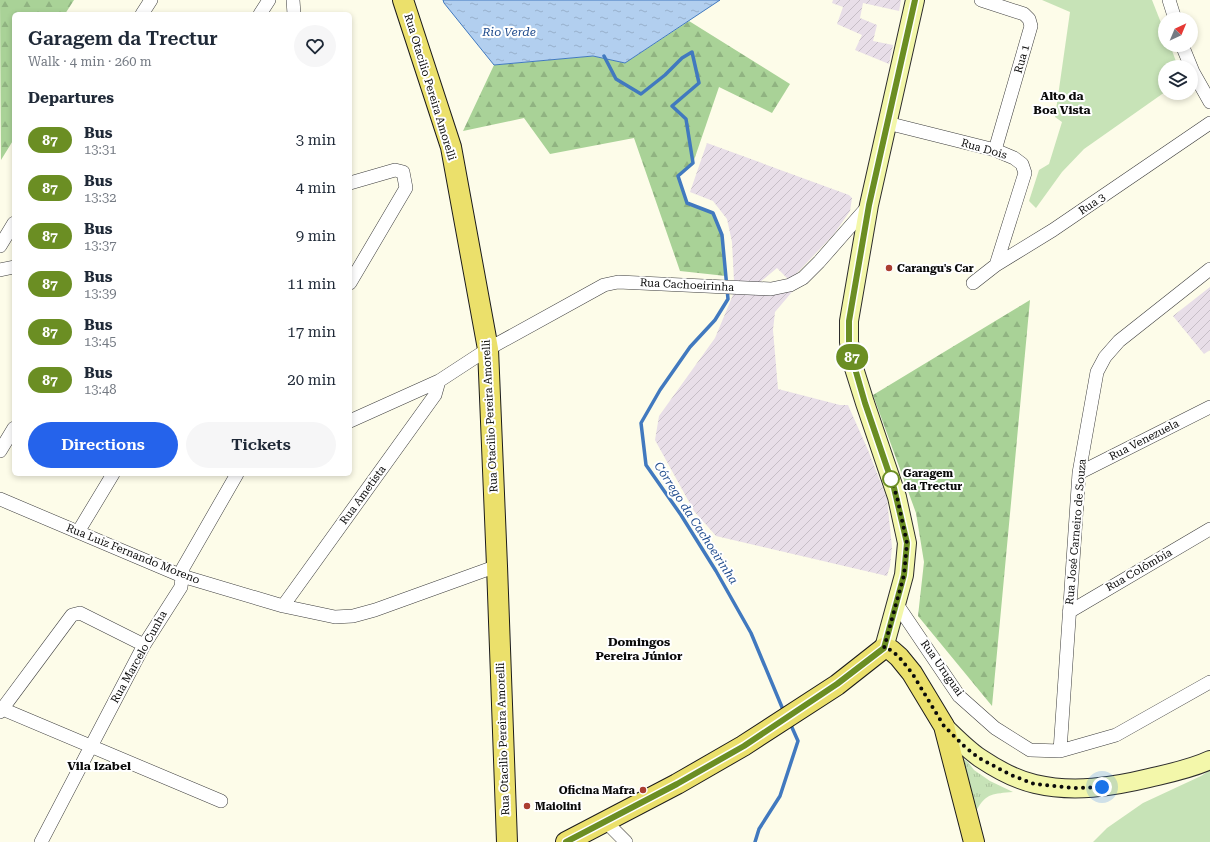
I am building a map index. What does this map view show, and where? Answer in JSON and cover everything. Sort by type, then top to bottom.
[{"type":"main road","name":"Rua Otacilio Pereira Amorelli","points":[[403,0],[451,146],[488,349],[507,842]]},
{"type":"main road","points":[[566,842],[715,764],[801,709],[843,680],[884,648],[904,575],[907,543],[897,497],[865,403],[854,365],[849,342],[849,321],[869,205],[915,0]]},
{"type":"main road","points":[[884,648],[891,650],[899,657],[912,673],[944,726],[965,747],[989,764],[1034,784],[1073,788],[1102,787],[1142,780],[1197,766],[1210,760]]},
{"type":"main road","points":[[944,726],[974,842]]},
{"type":"street","points":[[143,12],[151,0]]},
{"type":"street","points":[[261,12],[269,0]]},
{"type":"street","points":[[293,0],[294,12]]},
{"type":"street","name":"Rua 1","points":[[981,0],[1024,14],[1029,19],[1031,26],[995,150]]},
{"type":"street","points":[[1169,0],[1173,12]]},
{"type":"street","points":[[1185,52],[1193,72],[1210,102]]},
{"type":"street","name":"Rua Dois","points":[[887,123],[995,150],[1014,158],[1022,164],[1025,173],[996,265]]},
{"type":"street","name":"Rua 3","points":[[973,283],[996,265],[1053,230],[1210,123]]},
{"type":"street","points":[[352,182],[395,170],[403,172],[406,188],[352,280]]},
{"type":"street","name":"Rua Cachoeirinha","points":[[352,420],[439,381],[488,349],[604,285],[618,282],[771,289],[790,285],[803,278],[819,262],[869,205]]},
{"type":"street","points":[[0,246],[12,226]]},
{"type":"street","points":[[0,270],[12,267]]},
{"type":"street","name":"Rua José Carneiro de Souza","points":[[1060,751],[1079,473],[1097,372],[1105,357],[1119,341],[1210,268]]},
{"type":"street","name":"Rua Ametista","points":[[283,606],[435,395],[439,381]]},
{"type":"street","name":"Rua Venezuela","points":[[1079,473],[1210,407]]},
{"type":"street","points":[[0,451],[12,431]]},
{"type":"street","points":[[78,532],[112,476]]},
{"type":"street","name":"Rua Marcelo Cunha","points":[[41,842],[144,645],[181,587],[183,568],[237,476]]},
{"type":"street","name":"Rua Luiz Fernando Moreno","points":[[0,500],[182,576],[283,606],[335,616],[353,616],[375,610],[497,566]]},
{"type":"street","name":"Rua Colômbia","points":[[1069,612],[1210,529]]},
{"type":"street","name":"Rua Uruguai","points":[[896,603],[960,696],[995,728],[1030,750],[1060,751],[1116,735],[1210,682]]},
{"type":"street","points":[[144,645],[80,613],[75,614],[1,710],[221,801]]},
{"type":"street","points":[[606,821],[626,842]]},
{"type":"shaded area","points":[[833,0],[901,0],[899,11],[863,3],[860,18],[877,25],[873,41],[893,45],[889,64],[855,50],[862,35],[837,24],[843,7],[832,3]]},
{"type":"shaded area","points":[[707,143],[849,195],[852,198],[850,211],[834,234],[796,274],[788,279],[777,268],[759,283],[734,281],[732,242],[727,219],[713,201],[690,192]]},
{"type":"shaded area","points":[[797,286],[775,312],[773,330],[778,389],[840,405],[848,405],[868,450],[887,499],[892,547],[890,566],[887,576],[716,536],[694,511],[655,440],[659,416],[715,338],[735,290]]},
{"type":"shaded area","points":[[1210,287],[1210,350],[1204,354],[1173,316]]},
{"type":"green space","points":[[0,0],[74,0],[66,12],[12,12],[12,142],[1,160]]},
{"type":"green space","points":[[1042,0],[1152,0],[1158,15],[1158,52],[1173,52],[1175,60],[1158,60],[1158,97],[1084,149],[1062,172],[1036,208],[1029,201],[1039,170],[1049,164],[1062,122],[1055,117],[1070,12]]},
{"type":"green space","points":[[689,21],[790,84],[772,113],[719,87],[693,163],[678,176],[688,203],[713,213],[722,235],[726,276],[680,271],[634,138],[550,154],[524,118],[463,131],[494,65],[593,56],[625,63]]},
{"type":"green space","points":[[1030,300],[992,706],[918,616],[924,562],[916,513],[873,395]]},
{"type":"green space","points":[[959,756],[968,762],[974,770],[990,781],[1013,792],[1000,793],[987,797],[976,811]]},
{"type":"green space","points":[[1210,770],[1210,842],[1093,842],[1107,828],[1143,803],[1201,776]]},
{"type":"water","name":"Rio Verde","points":[[443,0],[720,0],[625,63],[593,56],[494,65]]},
{"type":"waterway","name":"Córrego da Cachoeirinha","points":[[604,56],[616,79],[641,94],[665,75],[682,58],[692,52],[699,83],[672,106],[686,119],[693,163],[678,176],[687,203],[713,213],[722,235],[728,299],[715,320],[690,347],[660,390],[641,423],[646,465],[681,515],[716,571],[751,633],[784,712]]},
{"type":"waterway","name":"Córrego da Cachoeirinha","points":[[755,842],[759,829],[780,796],[798,741],[790,723]]},
{"type":"bus line","name":"87","points":[[566,842],[715,764],[810,703],[860,668],[884,648],[904,575],[907,543],[892,480],[865,403],[854,365],[849,342],[849,321],[869,205],[915,0]]},
{"type":"place","name":"Carangu's Car","points":[[889,268]]},
{"type":"place","name":"Garagem da Trectur","points":[[891,479]]},
{"type":"place","name":"Oficina Mafra","points":[[643,790]]},
{"type":"place","name":"Maiolini","points":[[527,806]]},
{"type":"district","name":"Alto da Boa Vista","points":[[1062,103]]},
{"type":"district","name":"Domingos Pereira Júnior","points":[[639,649]]},
{"type":"district","name":"Vila Izabel","points":[[99,766]]},
{"type":"route","points":[[891,479],[897,497],[907,543],[904,575],[884,648],[891,650],[899,657],[912,673],[944,726],[965,747],[979,758],[1011,775],[1034,784],[1073,788],[1102,787]]}]
